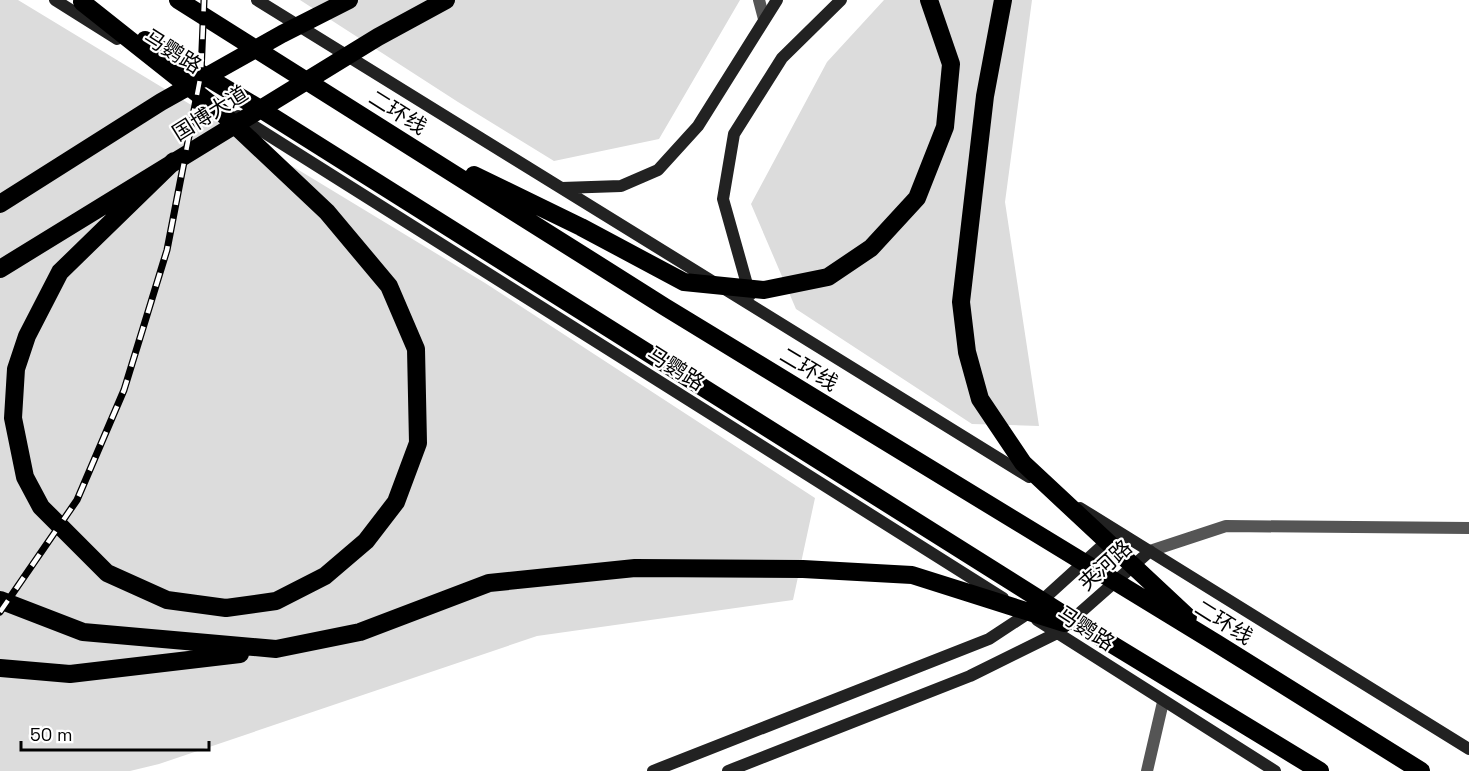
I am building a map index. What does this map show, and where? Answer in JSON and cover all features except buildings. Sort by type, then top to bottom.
[{"type":"highway","name":"二环线","points":[[178,0],[666,308],[1216,643],[1421,771]]},
{"type":"highway","points":[[200,0],[239,37]]},
{"type":"highway","points":[[282,34],[323,0]]},
{"type":"highway","name":"国博大道","points":[[0,204],[161,102],[282,34],[349,0]]},
{"type":"highway","name":"国博大道","points":[[0,269],[242,119],[378,37],[446,0]]},
{"type":"highway","points":[[389,133],[581,227],[684,282],[764,290],[828,277],[871,248],[917,198],[945,127],[951,63],[929,0]]},
{"type":"highway","points":[[1003,0],[985,96],[961,302],[967,352],[980,399],[1023,463],[1216,643]]},
{"type":"highway","points":[[81,1],[222,112],[327,212],[389,286],[416,349],[418,443],[396,502],[366,541],[325,576],[276,600],[226,608],[167,600],[107,573],[41,507],[25,477],[13,418],[16,369],[27,336],[60,272],[174,161]]},
{"type":"highway","points":[[81,1],[262,110],[1090,631],[1320,771]]},
{"type":"highway","points":[[0,668],[70,674],[276,649],[360,632],[489,583],[635,568],[793,568],[912,575],[1090,631]]},
{"type":"highway","points":[[0,600],[83,632],[276,649]]},
{"type":"main road","name":"马鹦路","points":[[54,0],[1275,771]]},
{"type":"main road","points":[[257,0],[1469,749]]},
{"type":"main road","points":[[560,188],[621,186],[658,170],[698,126],[777,0]]},
{"type":"main road","points":[[753,308],[723,199],[734,134],[782,58],[841,0]]},
{"type":"main road","name":"夹河路","points":[[653,771],[989,639],[1027,614],[1118,531]]},
{"type":"main road","name":"夹河路","points":[[728,771],[970,676],[1058,633],[1150,551]]},
{"type":"street","points":[[759,0],[764,19]]},
{"type":"street","name":"夹河路","points":[[1150,551],[1226,526],[1469,528]]},
{"type":"street","points":[[1147,771],[1163,702]]},
{"type":"shaded area","points":[[0,0],[18,0],[485,283],[815,498],[793,600],[537,636],[159,764],[130,771],[0,771]]},
{"type":"shaded area","points":[[300,0],[740,0],[659,139],[554,161]]},
{"type":"shaded area","points":[[884,0],[1032,0],[1005,202],[1039,426],[972,424],[796,309],[751,204],[827,62]]},
{"type":"railway","points":[[0,612],[77,500],[124,390],[167,250],[201,74],[204,0]]}]
